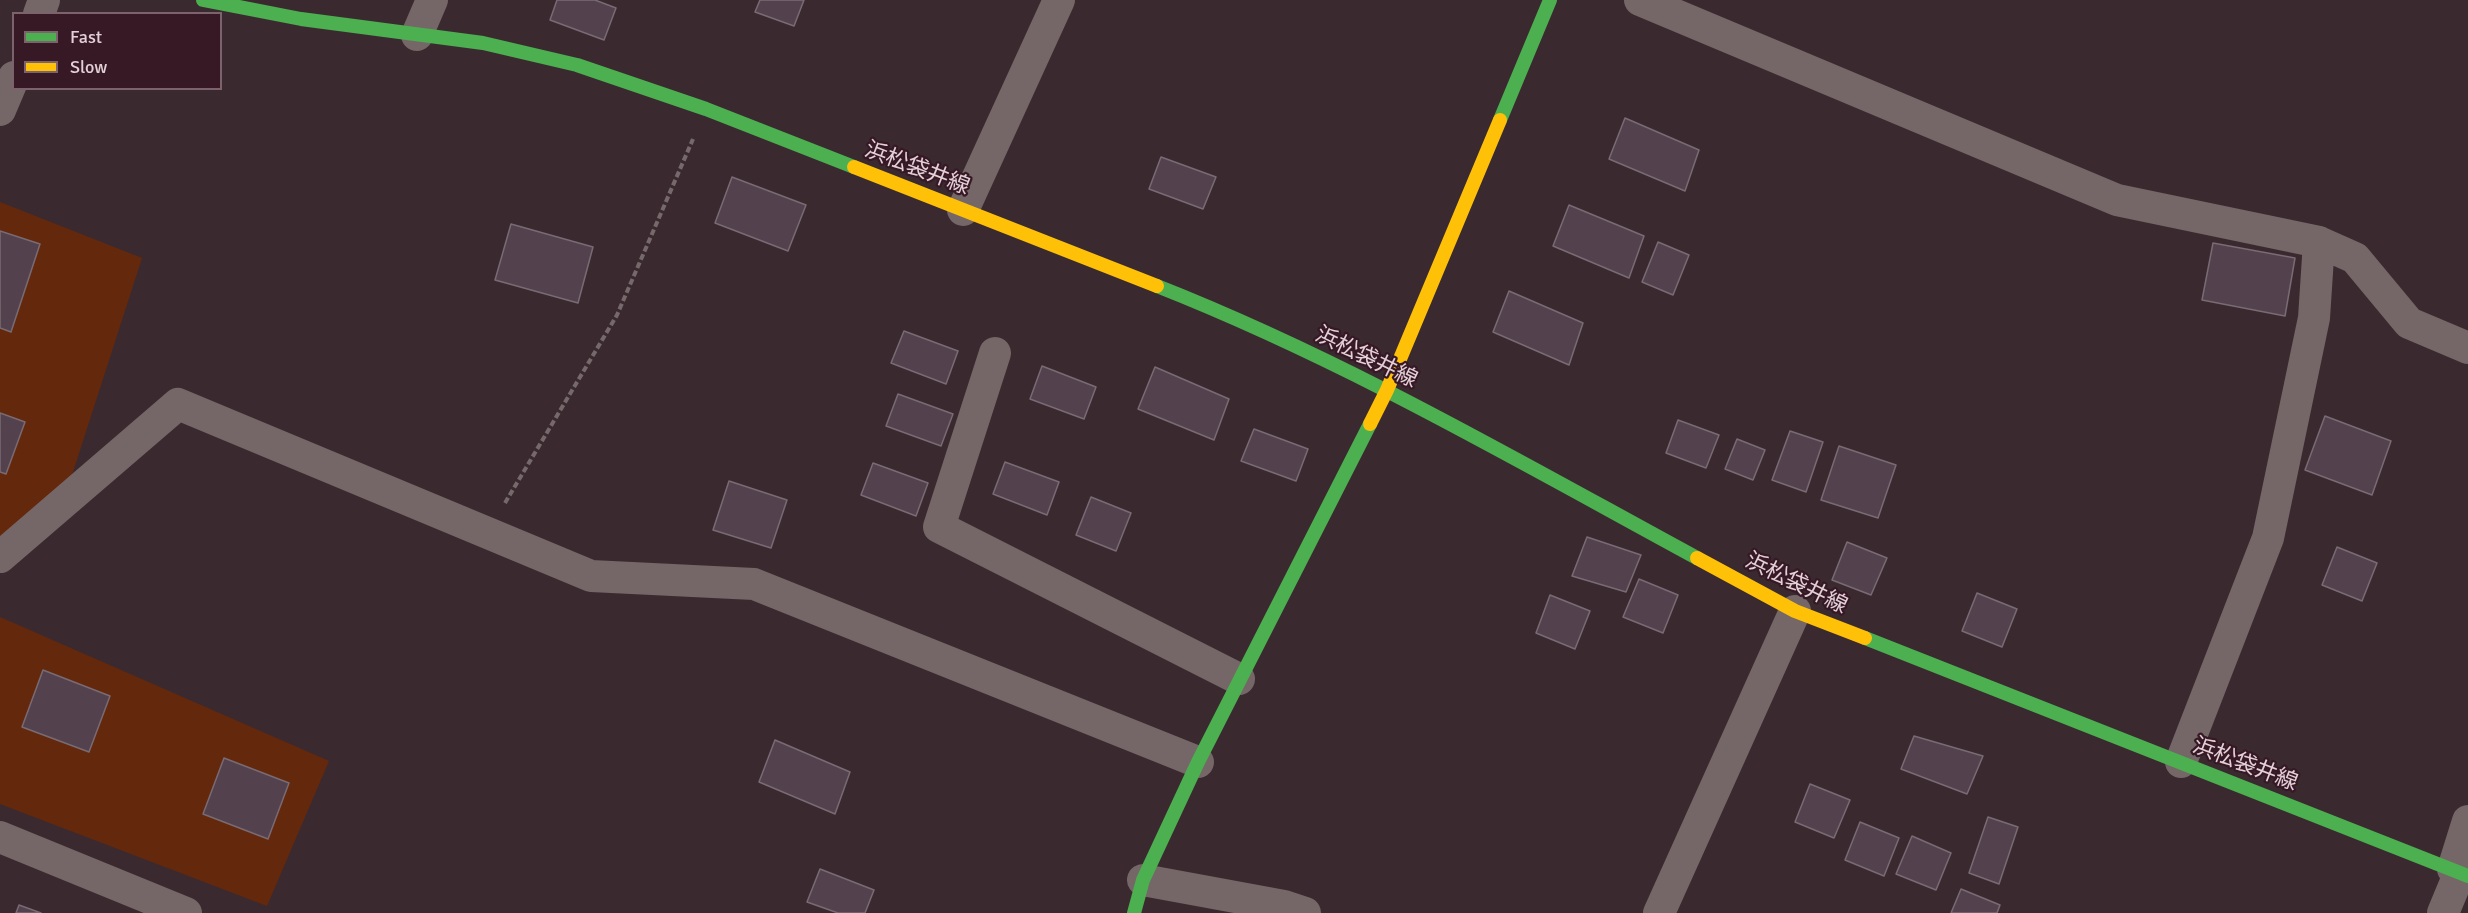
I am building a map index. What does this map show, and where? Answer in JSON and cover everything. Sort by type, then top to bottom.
[{"type":"main road","name":"浜松袋井線","points":[[203,0],[301,19],[483,43],[577,65],[706,109],[1214,309],[1386,390],[1796,611],[2460,873]]},
{"type":"main road","points":[[1134,913],[1143,880],[1198,762],[1386,390],[1550,0]]},
{"type":"street","points":[[417,35],[432,0]]},
{"type":"street","points":[[963,210],[1059,0]]},
{"type":"street","points":[[1640,0],[2117,200],[2319,242],[2355,258],[2409,323],[2468,348]]},
{"type":"street","points":[[0,110],[12,81]]},
{"type":"street","points":[[2181,762],[2268,538],[2314,318],[2319,242]]},
{"type":"street","points":[[995,353],[939,527],[1239,679]]},
{"type":"street","points":[[0,557],[178,404],[591,576],[754,584],[1198,762]]},
{"type":"street","points":[[1659,913],[1796,611]]},
{"type":"street","points":[[2443,913],[2460,873],[2468,821]]},
{"type":"street","points":[[0,837],[186,913]]},
{"type":"street","points":[[1143,880],[1284,906],[1305,913]]},
{"type":"path","points":[[487,533],[617,315],[706,109]]},
{"type":"shaded area","points":[[0,202],[142,258],[63,503],[0,557]]},
{"type":"shaded area","points":[[0,617],[329,761],[267,906],[0,804]]},
{"type":"building","points":[[557,0],[595,0],[616,8],[604,40],[550,20]]},
{"type":"building","points":[[760,0],[804,0],[794,26],[755,12]]},
{"type":"building","points":[[1625,118],[1699,150],[1685,191],[1609,159]]},
{"type":"building","points":[[1161,157],[1216,177],[1203,209],[1149,189]]},
{"type":"building","points":[[732,177],[806,205],[788,251],[715,223]]},
{"type":"building","points":[[1569,205],[1644,236],[1629,278],[1553,246]]},
{"type":"building","points":[[511,224],[593,247],[578,303],[495,280]]},
{"type":"building","points":[[0,231],[40,244],[11,332],[0,328]]},
{"type":"building","points":[[1658,242],[1689,255],[1673,295],[1642,282]]},
{"type":"building","points":[[2213,243],[2295,258],[2285,316],[2202,300]]},
{"type":"building","points":[[1509,291],[1583,323],[1569,365],[1493,332]]},
{"type":"building","points":[[904,331],[958,351],[946,384],[891,363]]},
{"type":"building","points":[[1042,366],[1096,387],[1084,419],[1030,399]]},
{"type":"building","points":[[1155,367],[1229,399],[1214,440],[1138,409]]},
{"type":"building","points":[[898,394],[953,414],[941,446],[886,426]]},
{"type":"building","points":[[0,413],[25,422],[6,474],[0,472]]},
{"type":"building","points":[[2325,416],[2391,441],[2372,495],[2305,470]]},
{"type":"building","points":[[1678,420],[1719,435],[1706,468],[1666,453]]},
{"type":"building","points":[[1254,429],[1308,449],[1296,481],[1241,461]]},
{"type":"building","points":[[1790,431],[1823,442],[1806,492],[1772,480]]},
{"type":"building","points":[[1737,439],[1765,450],[1753,480],[1725,469]]},
{"type":"building","points":[[1839,446],[1896,465],[1878,518],[1821,500]]},
{"type":"building","points":[[1005,462],[1059,482],[1047,515],[993,494]]},
{"type":"building","points":[[873,463],[928,483],[916,516],[861,495]]},
{"type":"building","points":[[729,481],[787,500],[771,548],[713,530]]},
{"type":"building","points":[[1091,497],[1131,513],[1116,551],[1076,535]]},
{"type":"building","points":[[1587,537],[1641,555],[1626,592],[1572,576]]},
{"type":"building","points":[[1847,542],[1887,558],[1871,595],[1832,580]]},
{"type":"building","points":[[2337,547],[2377,563],[2362,601],[2322,585]]},
{"type":"building","points":[[1639,579],[1678,595],[1663,633],[1623,617]]},
{"type":"building","points":[[1977,593],[2017,609],[2002,647],[1962,631]]},
{"type":"building","points":[[1550,595],[1590,611],[1575,649],[1536,633]]},
{"type":"building","points":[[43,670],[110,696],[89,752],[22,727]]},
{"type":"building","points":[[1914,736],[1983,756],[1967,794],[1901,769]]},
{"type":"building","points":[[775,740],[850,772],[835,814],[759,782]]},
{"type":"building","points":[[224,758],[289,783],[268,839],[203,814]]},
{"type":"building","points":[[1810,784],[1850,800],[1834,838],[1795,822]]},
{"type":"building","points":[[1988,817],[2018,827],[1999,884],[1969,873]]},
{"type":"building","points":[[1860,822],[1899,838],[1884,876],[1845,860]]},
{"type":"building","points":[[1912,836],[1951,853],[1936,890],[1896,874]]},
{"type":"building","points":[[820,869],[874,890],[865,913],[838,913],[807,902]]},
{"type":"building","points":[[1961,889],[2000,905],[1997,913],[1951,913]]},
{"type":"building","points":[[19,905],[41,913],[16,913]]},
{"type":"traffic: fast","points":[[203,0],[301,19],[483,43],[577,65],[706,109],[854,167]]},
{"type":"traffic: fast","points":[[1500,120],[1550,0]]},
{"type":"traffic: fast","points":[[1157,286],[1227,315],[1364,379],[1697,558]]},
{"type":"traffic: fast","points":[[1134,913],[1143,880],[1198,762],[1370,424]]},
{"type":"traffic: fast","points":[[1865,638],[2468,876]]},
{"type":"traffic: slow","points":[[1370,424],[1387,390],[1500,120]]},
{"type":"traffic: slow","points":[[854,167],[1157,286]]},
{"type":"traffic: slow","points":[[1697,558],[1795,611],[1865,638]]}]
